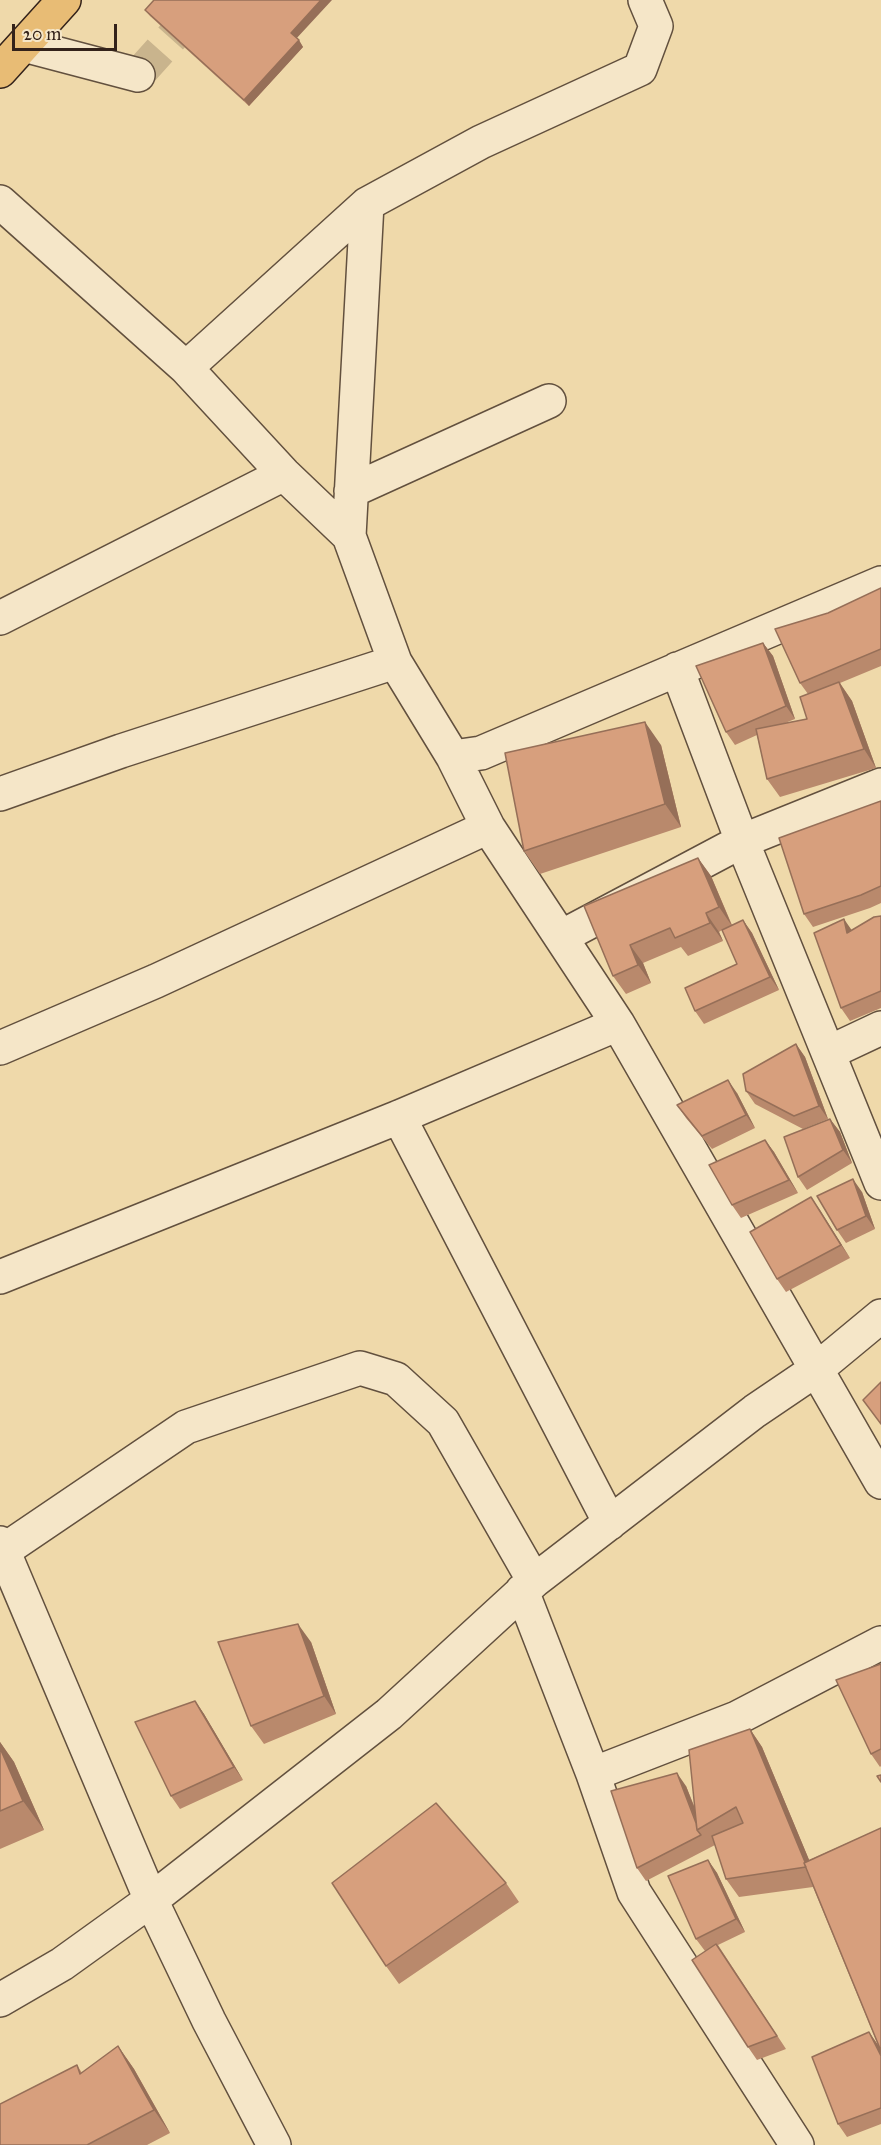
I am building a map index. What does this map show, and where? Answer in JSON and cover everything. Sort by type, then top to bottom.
[{"type":"main road","points":[[0,70],[64,0]]},
{"type":"street","points":[[186,368],[367,204],[481,142],[640,69],[656,26],[645,0]]},
{"type":"street","points":[[24,45],[138,75]]},
{"type":"street","points":[[0,202],[186,368],[284,474],[349,536]]},
{"type":"street","points":[[367,204],[349,536],[395,662],[453,757],[488,827],[618,1024],[881,1482]]},
{"type":"street","points":[[351,491],[549,401]]},
{"type":"street","points":[[0,618],[284,474]]},
{"type":"street","points":[[453,757],[480,753],[881,582]]},
{"type":"street","points":[[0,794],[122,751],[395,662]]},
{"type":"street","points":[[677,669],[742,841],[830,1052],[881,1183]]},
{"type":"street","points":[[561,937],[742,841],[881,784]]},
{"type":"street","points":[[0,1047],[156,981],[488,827]]},
{"type":"street","points":[[0,1277],[399,1117],[618,1024]]},
{"type":"street","points":[[830,1052],[881,1028]]},
{"type":"street","points":[[399,1117],[610,1523]]},
{"type":"street","points":[[0,2000],[62,1964],[151,1900],[389,1714],[528,1586],[755,1410],[817,1369],[881,1316]]},
{"type":"street","points":[[274,2145],[209,2021],[151,1900],[2,1547],[186,1427],[360,1368],[396,1379],[443,1422],[528,1586],[634,1892],[797,2145]]},
{"type":"street","points":[[593,1774],[737,1718],[881,1643]]},
{"type":"building","points":[[154,0],[321,0],[291,33],[299,40],[244,100],[145,10]]},
{"type":"building","points":[[881,588],[881,649],[800,683],[775,629],[828,613]]},
{"type":"building","points":[[763,643],[786,706],[726,732],[696,666]]},
{"type":"building","points":[[839,682],[864,749],[767,779],[756,729],[807,719],[800,697]]},
{"type":"building","points":[[645,722],[665,804],[524,851],[505,753]]},
{"type":"building","points":[[881,801],[881,886],[804,914],[779,838]]},
{"type":"building","points":[[698,858],[719,907],[706,913],[710,923],[675,938],[670,928],[630,945],[638,965],[613,976],[584,906]]},
{"type":"building","points":[[881,916],[881,991],[841,1008],[814,933],[844,919],[847,933],[874,917]]},
{"type":"building","points":[[743,920],[770,977],[695,1011],[685,988],[737,964],[722,930]]},
{"type":"building","points":[[796,1044],[819,1106],[794,1116],[746,1091],[743,1074]]},
{"type":"building","points":[[728,1080],[746,1115],[702,1136],[677,1105]]},
{"type":"building","points":[[830,1119],[843,1150],[798,1177],[784,1137]]},
{"type":"building","points":[[765,1140],[789,1180],[732,1205],[709,1165]]},
{"type":"building","points":[[853,1179],[866,1216],[837,1230],[817,1196]]},
{"type":"building","points":[[811,1197],[841,1245],[777,1279],[750,1232]]},
{"type":"building","points":[[881,1382],[881,1424],[863,1400]]},
{"type":"building","points":[[298,1624],[324,1696],[251,1726],[218,1642]]},
{"type":"building","points":[[881,1664],[881,1749],[871,1754],[836,1680]]},
{"type":"building","points":[[195,1701],[234,1767],[171,1796],[135,1722]]},
{"type":"building","points":[[750,1729],[806,1867],[726,1879],[712,1836],[743,1823],[736,1807],[697,1830],[689,1750]]},
{"type":"building","points":[[0,1748],[23,1801],[0,1811]]},
{"type":"building","points":[[677,1773],[697,1830],[701,1835],[637,1868],[611,1791]]},
{"type":"building","points":[[436,1803],[506,1883],[386,1966],[332,1883]]},
{"type":"building","points":[[881,1828],[881,2051],[804,1863]]},
{"type":"building","points":[[708,1860],[736,1919],[696,1939],[668,1876]]},
{"type":"building","points":[[716,1944],[777,2036],[748,2047],[692,1960]]},
{"type":"building","points":[[869,2032],[881,2056],[881,2108],[838,2124],[812,2057]]},
{"type":"building","points":[[118,2046],[154,2110],[87,2145],[0,2145],[0,2104],[77,2065],[80,2074]]},
{"type":"tunnel","points":[[138,75],[205,0]]}]
